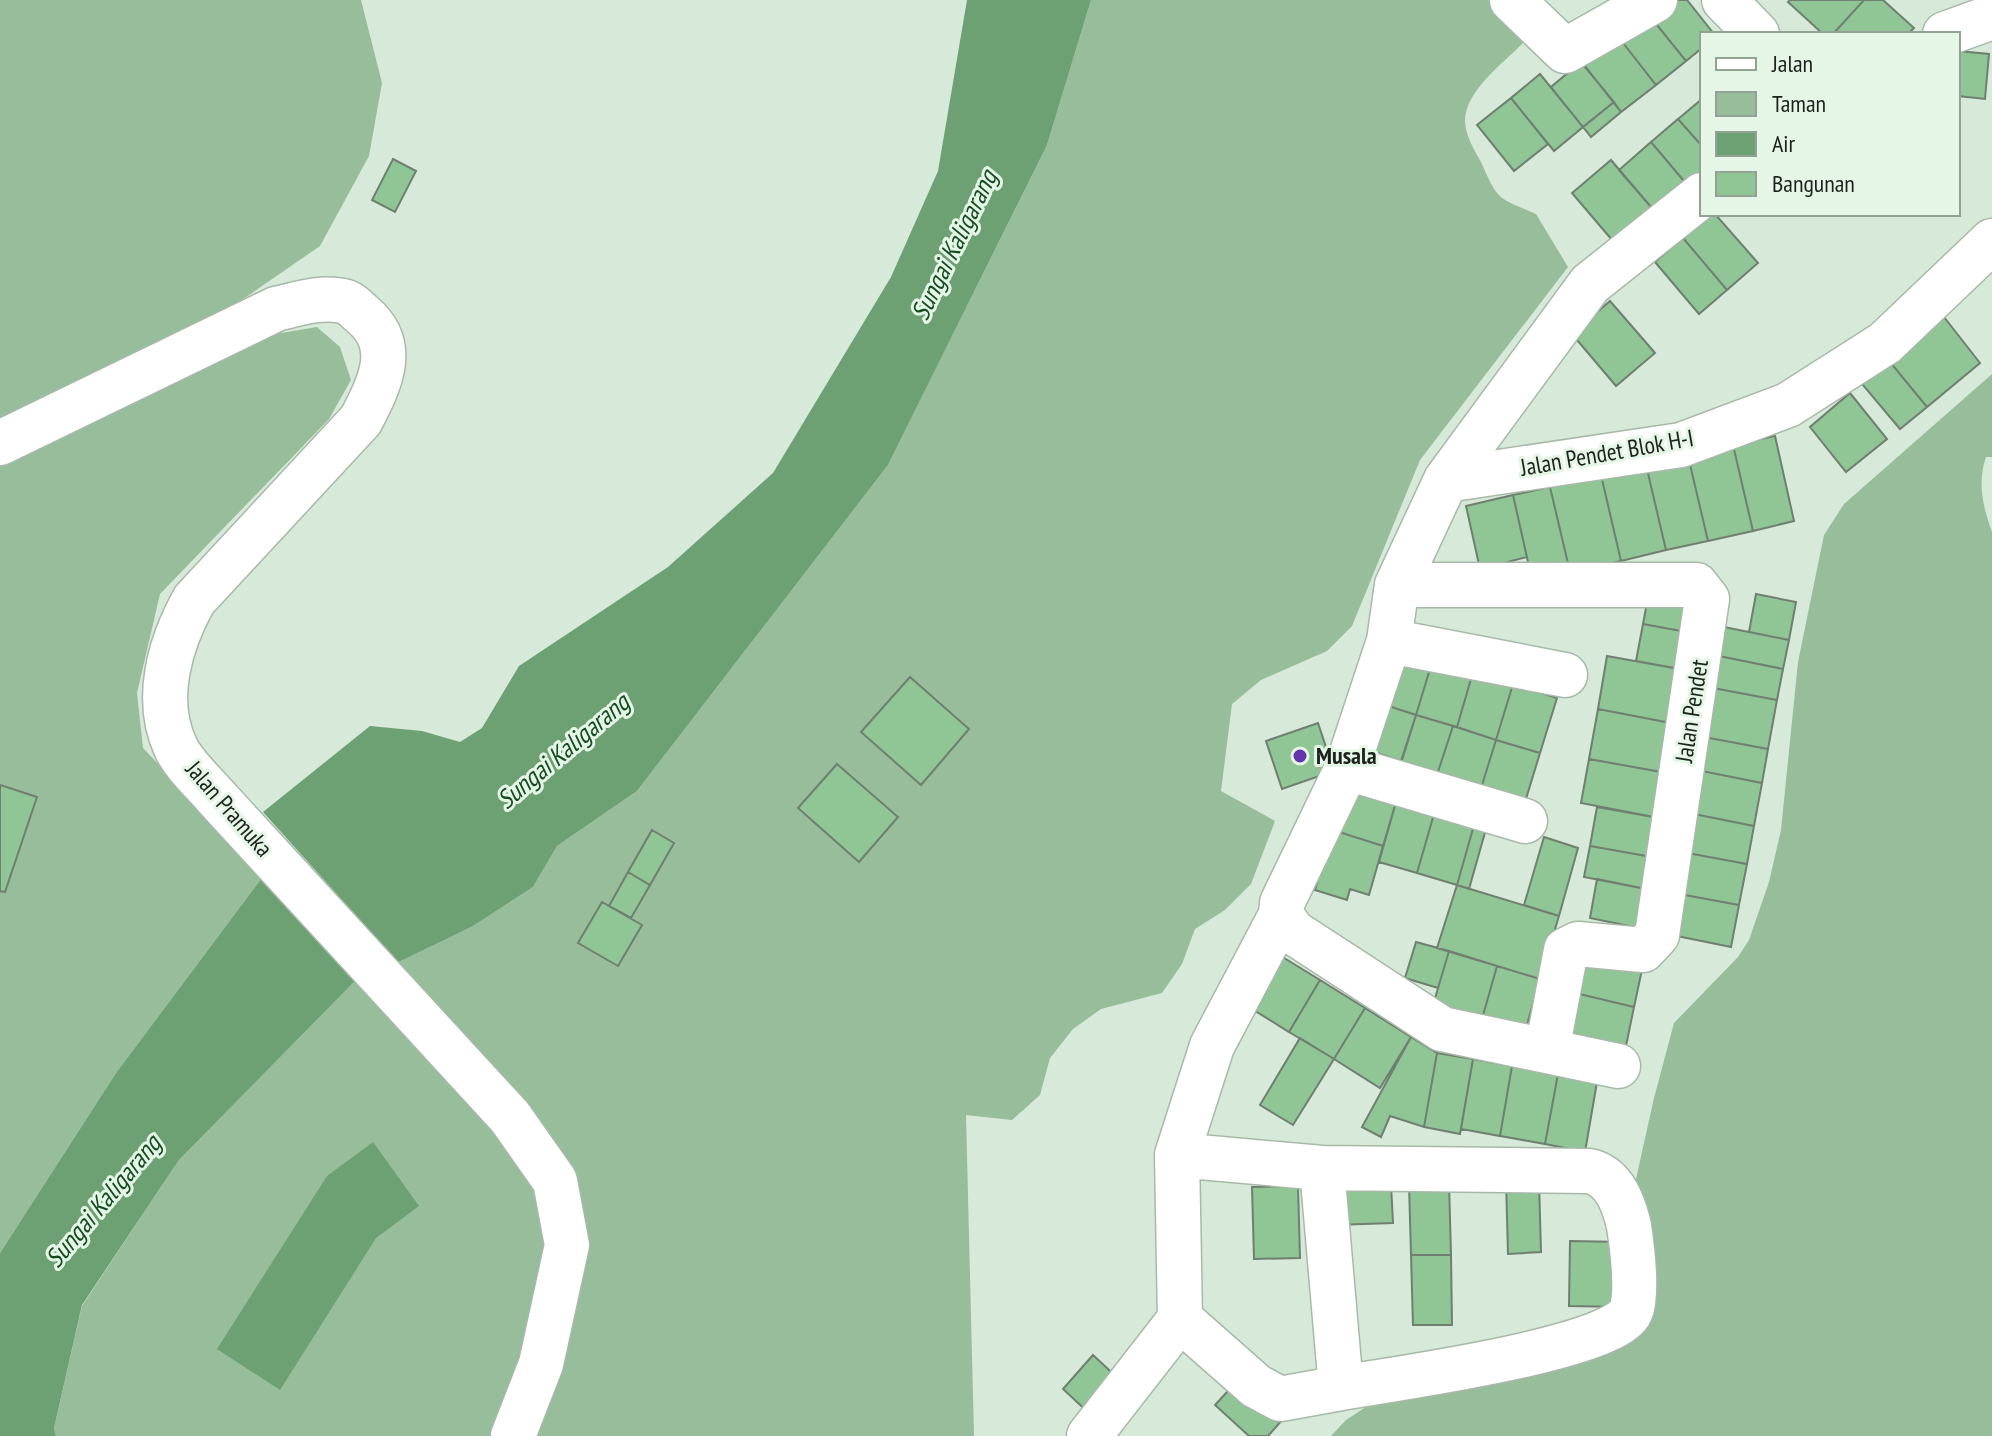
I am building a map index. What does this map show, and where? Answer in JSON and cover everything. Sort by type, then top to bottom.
[{"type":"street","points":[[1512,0],[1565,51],[1655,0]]},
{"type":"street","points":[[1724,0],[1755,32]]},
{"type":"street","points":[[1951,32],[1992,17]]},
{"type":"street","points":[[1089,1436],[1180,1319],[1177,1155],[1212,1046],[1281,915],[1282,903],[1347,768],[1389,641],[1397,585],[1446,480],[1590,284],[1700,197]]},
{"type":"street","name":"Jalan Pendet Blok H-I","points":[[1446,480],[1681,445],[1788,405],[1885,343],[1992,241]]},
{"type":"street","name":"Jalan Pramuka","points":[[0,443],[276,309],[318,299],[346,301],[379,329],[384,358],[377,390],[361,420],[194,600],[174,635],[166,713],[176,749],[215,796],[510,1117],[555,1181],[567,1245],[541,1364],[513,1436]]},
{"type":"street","name":"Jalan Pendet","points":[[1397,585],[1696,585],[1707,599],[1657,935],[1643,950],[1578,944],[1566,950],[1547,1051]]},
{"type":"street","points":[[1389,641],[1565,675]]},
{"type":"street","points":[[1347,768],[1525,821]]},
{"type":"street","points":[[1281,915],[1293,932],[1442,1029],[1618,1066]]},
{"type":"street","points":[[1177,1155],[1322,1168],[1596,1172],[1610,1183],[1623,1205],[1632,1245],[1631,1310],[1610,1329],[1527,1356],[1280,1399],[1256,1386],[1180,1319]]},
{"type":"street","points":[[1322,1168],[1341,1388]]},
{"type":"green space","points":[[0,0],[361,0],[382,83],[369,156],[320,246],[223,313],[0,418]]},
{"type":"green space","points":[[1091,0],[1488,0],[1524,42],[1487,77],[1472,98],[1465,121],[1467,132],[1496,192],[1507,201],[1536,214],[1568,267],[1420,460],[1352,626],[1327,651],[1261,680],[1232,704],[1221,791],[1275,821],[1251,884],[1225,910],[1195,929],[1182,964],[1162,993],[1101,1009],[1073,1029],[1050,1058],[1040,1095],[1012,1120],[966,1115],[974,1436],[56,1436],[54,1428],[82,1306],[179,1160],[357,979],[473,926],[533,887],[557,846],[637,791],[888,465],[1047,145]]},
{"type":"green space","points":[[317,327],[340,347],[351,380],[329,419],[160,594],[137,693],[143,748],[264,875],[116,1073],[0,1253],[0,463],[269,335]]},
{"type":"green space","points":[[1992,374],[1992,457],[1986,457],[1982,486],[1992,532],[1992,1436],[1331,1436],[1346,1420],[1375,1401],[1643,1319],[1636,1179],[1654,1098],[1674,1023],[1738,957],[1749,940],[1769,882],[1781,830],[1798,662],[1824,535],[1844,504]]},
{"type":"water","name":"Sungai Kaligarang","points":[[967,0],[1091,0],[1047,145],[888,465],[637,791],[557,846],[533,887],[473,926],[398,962],[263,812],[370,726],[422,731],[460,742],[482,728],[519,666],[668,567],[773,473],[891,277],[938,171]]},
{"type":"water","name":"Sungai Kaligarang","points":[[264,875],[357,979],[179,1160],[82,1305],[54,1428],[56,1436],[0,1436],[0,1253],[116,1073]]},
{"type":"water","points":[[373,1142],[419,1206],[376,1238],[280,1390],[217,1349],[327,1176]]},
{"type":"building","points":[[1675,0],[1687,0],[1712,32],[1700,32],[1700,50],[1686,61],[1652,19]]},
{"type":"building","points":[[1864,0],[1835,32],[1821,32],[1788,2]]},
{"type":"building","points":[[1864,0],[1883,0],[1914,28],[1910,32],[1835,32]]},
{"type":"building","points":[[1649,15],[1686,61],[1656,85],[1620,39]]},
{"type":"building","points":[[1620,39],[1656,85],[1621,112],[1585,66]]},
{"type":"building","points":[[1960,51],[1989,54],[1985,99],[1960,96]]},
{"type":"building","points":[[1581,62],[1614,102],[1583,127],[1551,87]]},
{"type":"building","points":[[1540,74],[1583,127],[1554,151],[1511,98]]},
{"type":"building","points":[[1511,98],[1548,144],[1514,171],[1477,125]]},
{"type":"building","points":[[1700,101],[1700,144],[1678,119]]},
{"type":"building","points":[[1614,102],[1621,112],[1591,137],[1583,127]]},
{"type":"building","points":[[1678,119],[1700,144],[1700,178],[1689,187],[1651,142]]},
{"type":"building","points":[[1651,142],[1689,187],[1657,214],[1619,170]]},
{"type":"building","points":[[393,159],[416,171],[395,212],[372,200]]},
{"type":"building","points":[[1611,160],[1657,214],[1618,247],[1572,193]]},
{"type":"building","points":[[1709,216],[1717,216],[1758,263],[1727,290],[1683,238]]},
{"type":"building","points":[[1683,238],[1727,290],[1699,314],[1655,262]]},
{"type":"building","points":[[1610,301],[1655,353],[1616,386],[1572,334]]},
{"type":"building","points":[[1944,317],[1980,363],[1927,407],[1890,362]]},
{"type":"building","points":[[1890,362],[1927,407],[1900,429],[1862,384]]},
{"type":"building","points":[[1850,393],[1887,439],[1846,472],[1810,427]]},
{"type":"building","points":[[1775,436],[1794,521],[1753,531],[1733,445]]},
{"type":"building","points":[[1733,445],[1753,531],[1708,541],[1688,456]]},
{"type":"building","points":[[1688,456],[1708,541],[1666,550],[1646,465]]},
{"type":"building","points":[[1646,465],[1666,550],[1621,561],[1601,475]]},
{"type":"building","points":[[1601,475],[1621,561],[1570,572],[1550,487]]},
{"type":"building","points":[[1550,487],[1570,572],[1532,580],[1513,495]]},
{"type":"building","points":[[1513,495],[1527,557],[1480,569],[1466,506]]},
{"type":"building","points":[[1649,592],[1697,600],[1692,633],[1643,624]]},
{"type":"building","points":[[1756,594],[1796,602],[1789,640],[1749,632]]},
{"type":"building","points":[[1643,624],[1692,633],[1685,670],[1636,661]]},
{"type":"building","points":[[1724,627],[1789,640],[1783,669],[1719,656]]},
{"type":"building","points":[[1393,647],[1433,659],[1416,715],[1376,702]]},
{"type":"building","points":[[1607,656],[1685,670],[1676,724],[1598,709]]},
{"type":"building","points":[[1719,656],[1783,669],[1777,700],[1713,688]]},
{"type":"building","points":[[1433,659],[1473,672],[1457,727],[1416,715]]},
{"type":"building","points":[[1473,672],[1513,684],[1496,740],[1457,727]]},
{"type":"building","points":[[910,677],[969,729],[921,785],[861,732]]},
{"type":"building","points":[[1513,684],[1557,698],[1540,753],[1496,740]]},
{"type":"building","points":[[1713,688],[1777,700],[1768,749],[1704,737]]},
{"type":"building","points":[[1376,702],[1416,715],[1401,761],[1362,748]]},
{"type":"building","points":[[1598,709],[1676,724],[1667,773],[1589,759]]},
{"type":"building","points":[[1416,715],[1453,726],[1434,784],[1398,773]]},
{"type":"building","name":"Musala","points":[[1318,723],[1334,771],[1282,789],[1266,741]]},
{"type":"building","points":[[1453,726],[1496,740],[1478,798],[1434,784]]},
{"type":"building","points":[[1704,737],[1768,749],[1762,783],[1697,770]]},
{"type":"building","points":[[1496,740],[1540,753],[1522,812],[1478,798]]},
{"type":"building","points":[[1589,759],[1667,773],[1659,818],[1581,803]]},
{"type":"building","points":[[837,764],[898,817],[859,862],[798,808]]},
{"type":"building","points":[[1697,770],[1762,783],[1754,826],[1689,813]]},
{"type":"building","points":[[0,785],[37,797],[5,892],[0,891]]},
{"type":"building","points":[[1351,789],[1396,802],[1383,846],[1339,832]]},
{"type":"building","points":[[1396,802],[1434,814],[1417,873],[1379,862]]},
{"type":"building","points":[[1597,807],[1659,818],[1652,857],[1590,846]]},
{"type":"building","points":[[1689,813],[1754,826],[1747,864],[1682,852]]},
{"type":"building","points":[[1434,814],[1474,825],[1457,885],[1417,873]]},
{"type":"building","points":[[1474,825],[1486,829],[1469,889],[1457,885]]},
{"type":"building","points":[[652,830],[674,843],[650,885],[628,872]]},
{"type":"building","points":[[1339,832],[1383,846],[1369,895],[1350,889],[1347,900],[1315,890],[1328,844],[1334,846]]},
{"type":"building","points":[[1544,837],[1578,848],[1559,916],[1524,905]]},
{"type":"building","points":[[1590,846],[1652,857],[1646,889],[1584,877]]},
{"type":"building","points":[[1682,852],[1747,864],[1739,905],[1674,893]]},
{"type":"building","points":[[628,872],[650,885],[631,918],[609,906]]},
{"type":"building","points":[[1597,879],[1646,889],[1639,928],[1590,918]]},
{"type":"building","points":[[1457,885],[1559,916],[1540,979],[1437,948]]},
{"type":"building","points":[[1674,893],[1739,905],[1731,947],[1667,934]]},
{"type":"building","points":[[602,902],[642,925],[618,966],[578,943]]},
{"type":"building","points":[[1416,942],[1449,951],[1438,988],[1405,978]]},
{"type":"building","points":[[1449,951],[1497,966],[1482,1019],[1433,1005]]},
{"type":"building","points":[[1580,951],[1643,965],[1634,1007],[1571,992]]},
{"type":"building","points":[[1276,953],[1320,980],[1289,1032],[1244,1004]]},
{"type":"building","points":[[1497,966],[1540,979],[1525,1032],[1482,1019]]},
{"type":"building","points":[[1320,980],[1365,1008],[1334,1059],[1289,1032]]},
{"type":"building","points":[[1571,992],[1634,1007],[1626,1046],[1562,1031]]},
{"type":"building","points":[[1365,1008],[1411,1037],[1380,1088],[1334,1059]]},
{"type":"building","points":[[1411,1037],[1437,1053],[1424,1127],[1390,1116],[1381,1137],[1362,1127]]},
{"type":"building","points":[[1300,1038],[1334,1059],[1293,1125],[1260,1105]]},
{"type":"building","points":[[1437,1053],[1473,1059],[1460,1134],[1424,1127]]},
{"type":"building","points":[[1473,1059],[1512,1066],[1500,1136],[1461,1129]]},
{"type":"building","points":[[1512,1066],[1558,1074],[1545,1144],[1500,1136]]},
{"type":"building","points":[[1558,1074],[1597,1082],[1585,1152],[1545,1144]]},
{"type":"building","points":[[1506,1181],[1539,1181],[1541,1252],[1508,1254]]},
{"type":"building","points":[[1449,1182],[1451,1255],[1411,1255],[1409,1184]]},
{"type":"building","points":[[1391,1184],[1393,1223],[1334,1225],[1333,1185]]},
{"type":"building","points":[[1298,1186],[1300,1258],[1254,1259],[1252,1187]]},
{"type":"building","points":[[1570,1241],[1623,1242],[1623,1307],[1569,1306]]},
{"type":"building","points":[[1411,1255],[1451,1255],[1452,1325],[1413,1325]]},
{"type":"building","points":[[1093,1355],[1122,1382],[1092,1416],[1063,1389]]},
{"type":"building","points":[[1239,1379],[1283,1419],[1268,1436],[1249,1436],[1215,1405]]},
{"type":"place","name":"Musala","points":[[1300,756]]}]
